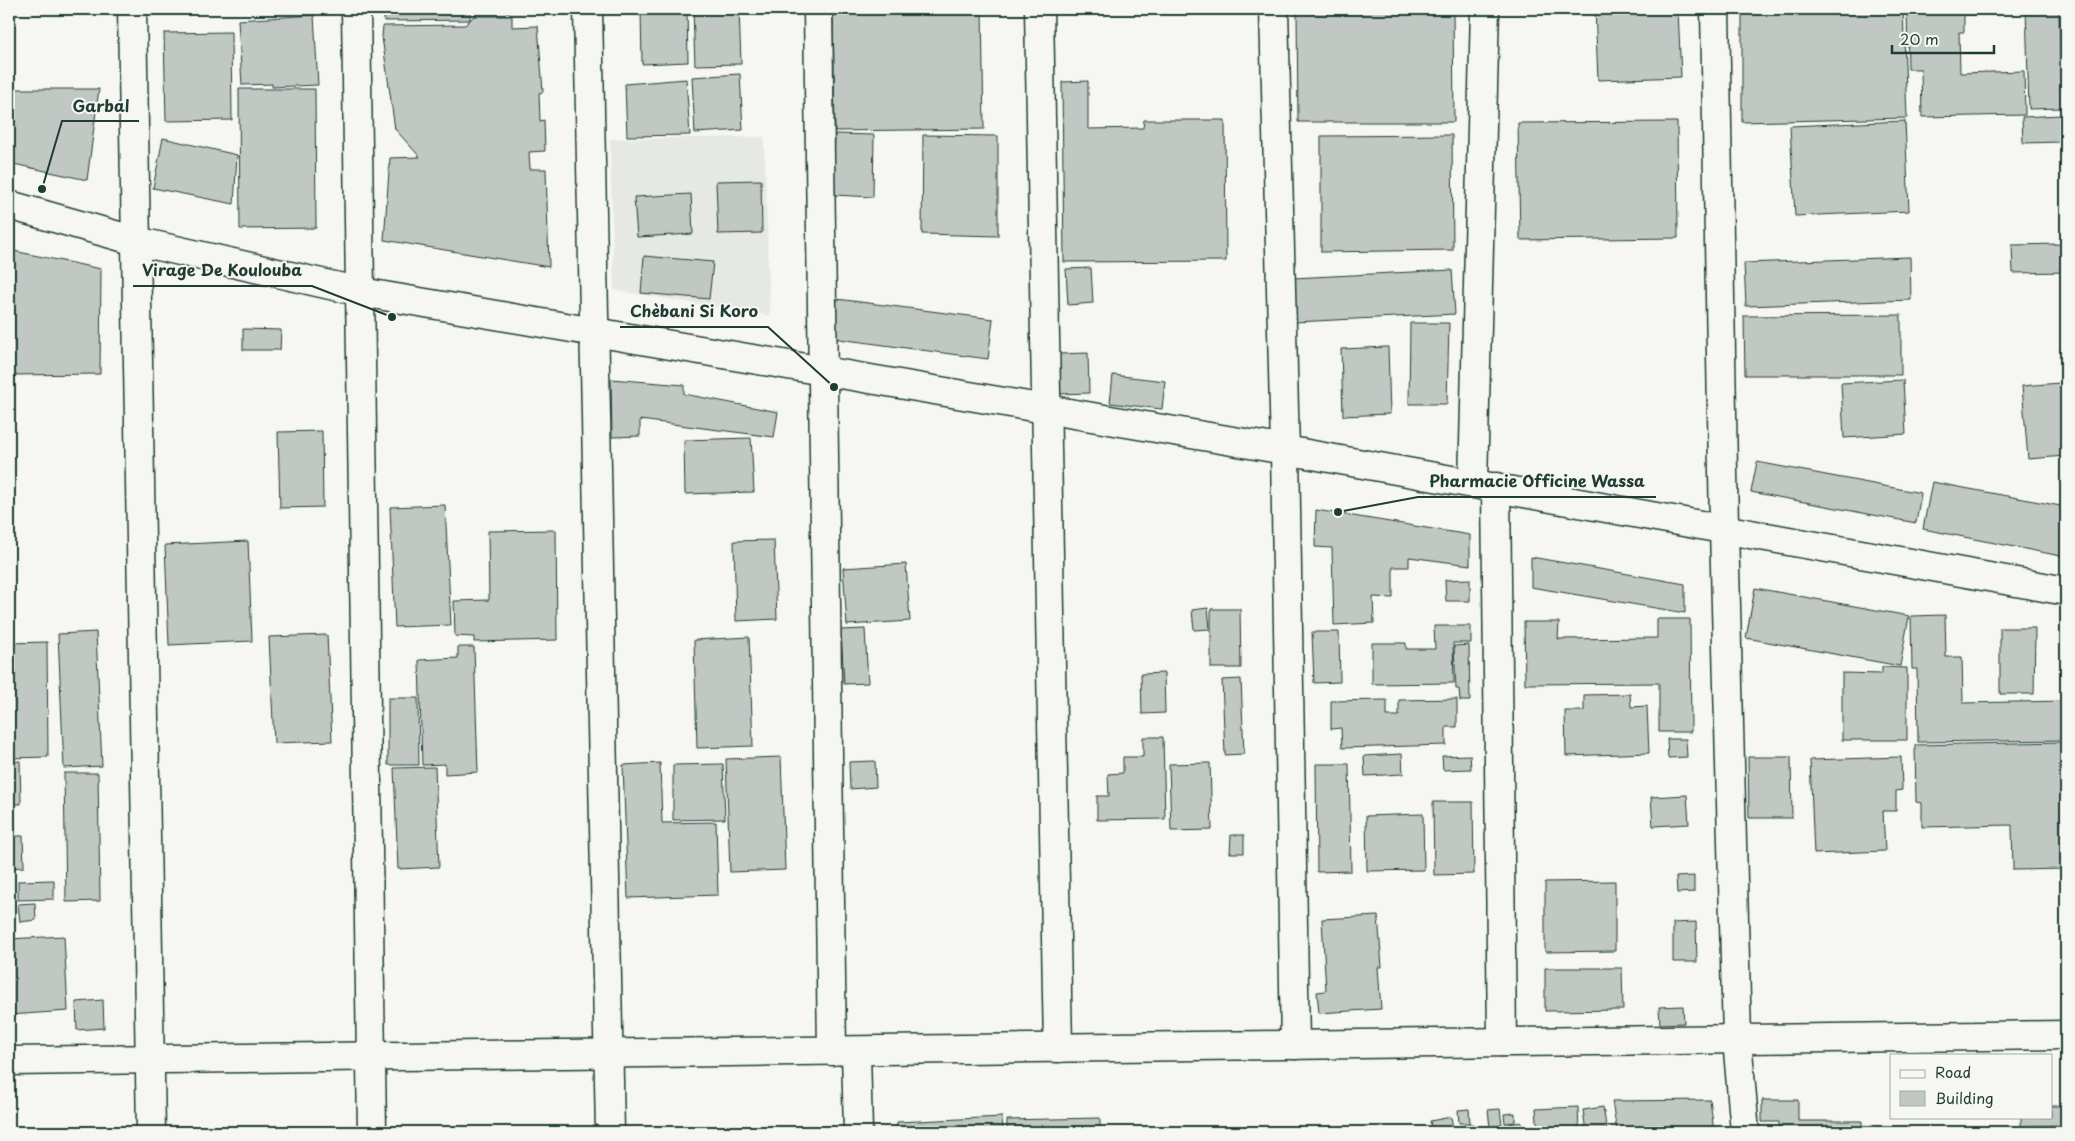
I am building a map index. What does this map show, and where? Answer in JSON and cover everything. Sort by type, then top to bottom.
[{"type":"street","points":[[132,9],[151,1132]]},
{"type":"street","points":[[356,9],[372,1132]]},
{"type":"street","points":[[588,9],[610,1132]]},
{"type":"street","points":[[818,9],[823,372],[844,1051],[858,1132]]},
{"type":"street","points":[[1039,9],[1058,1048]]},
{"type":"street","points":[[1274,9],[1285,450],[1295,1045]]},
{"type":"street","points":[[1485,9],[1485,485],[1502,1042]]},
{"type":"street","points":[[1715,9],[1724,528],[1737,1039],[1745,1132]]},
{"type":"street","points":[[9,205],[136,241],[361,292],[1485,485],[2066,591]]},
{"type":"street","points":[[9,1062],[2066,1035]]},
{"type":"shaded area","points":[[764,137],[770,316],[614,290],[610,139]]},
{"type":"building","points":[[384,9],[470,9],[470,20],[384,21]]},
{"type":"building","points":[[486,9],[548,9],[548,12],[486,12]]},
{"type":"building","points":[[687,9],[688,62],[642,64],[641,10]]},
{"type":"building","points":[[693,9],[739,9],[741,64],[695,65]]},
{"type":"building","points":[[1297,9],[1453,9],[1454,122],[1298,122]]},
{"type":"building","points":[[1595,9],[1678,9],[1681,77],[1598,80]]},
{"type":"building","points":[[1742,9],[1903,9],[1907,118],[1742,122]]},
{"type":"building","points":[[1907,9],[1989,9],[1989,14],[1964,15],[1964,32],[1959,32],[1960,73],[2024,71],[2025,115],[1922,117],[1921,69],[1908,69]]},
{"type":"building","points":[[2026,9],[2059,9],[2061,108],[2029,109]]},
{"type":"building","points":[[982,11],[984,129],[835,131],[833,13]]},
{"type":"building","points":[[314,15],[318,85],[272,87],[272,84],[242,85],[238,20]]},
{"type":"building","points":[[474,16],[512,16],[512,27],[538,26],[543,92],[539,93],[540,121],[544,120],[545,151],[529,152],[530,169],[546,169],[549,267],[384,240],[390,158],[420,157],[395,129],[382,37],[383,26],[465,25]]},
{"type":"building","points":[[231,32],[232,120],[166,121],[164,33]]},
{"type":"building","points":[[740,74],[743,130],[695,133],[692,77]]},
{"type":"building","points":[[686,79],[690,135],[627,136],[625,84]]},
{"type":"building","points":[[1088,81],[1088,129],[1143,128],[1144,120],[1225,120],[1226,261],[1064,262],[1062,82]]},
{"type":"building","points":[[9,89],[99,89],[87,180],[9,163]]},
{"type":"building","points":[[239,89],[315,89],[316,228],[240,229]]},
{"type":"building","points":[[2061,115],[2061,142],[2023,143],[2022,117]]},
{"type":"building","points":[[1905,121],[1909,211],[1795,216],[1790,126]]},
{"type":"building","points":[[1677,122],[1678,238],[1520,240],[1518,123]]},
{"type":"building","points":[[835,134],[874,135],[873,197],[833,195]]},
{"type":"building","points":[[923,135],[998,136],[998,236],[922,234]]},
{"type":"building","points":[[1452,135],[1453,250],[1321,252],[1321,136]]},
{"type":"building","points":[[163,138],[237,155],[234,204],[153,188]]},
{"type":"building","points":[[761,180],[762,233],[718,234],[716,181]]},
{"type":"building","points":[[691,194],[693,234],[637,237],[634,197]]},
{"type":"building","points":[[2063,244],[2064,272],[2013,273],[2012,245]]},
{"type":"building","points":[[9,250],[101,269],[100,374],[9,375]]},
{"type":"building","points":[[644,256],[713,262],[709,299],[641,293]]},
{"type":"building","points":[[1910,257],[1911,300],[1746,306],[1744,263]]},
{"type":"building","points":[[1091,268],[1093,303],[1068,305],[1066,269]]},
{"type":"building","points":[[1452,270],[1455,314],[1295,322],[1293,278]]},
{"type":"building","points":[[837,299],[993,319],[988,359],[832,338]]},
{"type":"building","points":[[1901,315],[1901,375],[1745,375],[1744,316]]},
{"type":"building","points":[[1410,323],[1449,323],[1447,404],[1409,404]]},
{"type":"building","points":[[243,329],[281,330],[280,350],[243,350]]},
{"type":"building","points":[[1388,347],[1390,414],[1343,416],[1341,349]]},
{"type":"building","points":[[1088,353],[1089,393],[1060,394],[1059,354]]},
{"type":"building","points":[[1113,375],[1165,381],[1162,409],[1110,403]]},
{"type":"building","points":[[611,379],[684,385],[684,394],[778,412],[774,437],[640,420],[640,436],[612,437]]},
{"type":"building","points":[[1903,380],[1906,434],[1844,438],[1841,383]]},
{"type":"building","points":[[2060,383],[2065,456],[2028,459],[2022,386]]},
{"type":"building","points":[[322,431],[323,507],[280,508],[278,432]]},
{"type":"building","points":[[751,438],[754,492],[685,494],[684,440]]},
{"type":"building","points":[[1757,462],[1921,493],[1916,523],[1751,492]]},
{"type":"building","points":[[1932,482],[2066,507],[2066,557],[1923,529]]},
{"type":"building","points":[[445,505],[451,625],[395,627],[390,507]]},
{"type":"building","points":[[1316,510],[1470,535],[1470,565],[1409,557],[1409,567],[1393,567],[1393,598],[1373,597],[1374,623],[1334,625],[1332,548],[1315,547]]},
{"type":"building","points":[[556,530],[557,640],[474,642],[474,637],[455,636],[454,601],[489,600],[488,531]]},
{"type":"building","points":[[774,540],[777,619],[736,621],[734,541]]},
{"type":"building","points":[[248,541],[252,641],[169,645],[165,545]]},
{"type":"building","points":[[1531,557],[1685,584],[1685,613],[1531,587]]},
{"type":"building","points":[[906,564],[910,621],[847,625],[843,568]]},
{"type":"building","points":[[1470,579],[1470,601],[1446,601],[1445,580]]},
{"type":"building","points":[[1755,588],[1909,616],[1900,666],[1746,638]]},
{"type":"building","points":[[1208,608],[1210,629],[1194,630],[1192,610]]},
{"type":"building","points":[[1211,609],[1240,609],[1241,668],[1211,668]]},
{"type":"building","points":[[1945,615],[1946,657],[1962,657],[1963,703],[2066,701],[2066,740],[1918,742],[1917,669],[1912,669],[1911,616]]},
{"type":"building","points":[[1657,619],[1690,619],[1691,732],[1659,732],[1659,683],[1525,684],[1524,622],[1559,622],[1558,639],[1657,638]]},
{"type":"building","points":[[1434,626],[1471,626],[1471,643],[1453,643],[1454,683],[1372,684],[1372,643],[1406,643],[1406,649],[1435,649]]},
{"type":"building","points":[[2000,628],[2035,628],[2034,694],[2000,694]]},
{"type":"building","points":[[865,629],[868,683],[844,684],[841,630]]},
{"type":"building","points":[[96,632],[102,766],[64,768],[58,634]]},
{"type":"building","points":[[1312,632],[1339,632],[1340,682],[1314,683]]},
{"type":"building","points":[[327,635],[332,741],[274,743],[269,637]]},
{"type":"building","points":[[749,637],[753,746],[697,748],[694,640]]},
{"type":"building","points":[[47,642],[48,757],[9,758],[9,643]]},
{"type":"building","points":[[1469,645],[1470,701],[1460,701],[1459,689],[1456,689],[1454,646]]},
{"type":"building","points":[[458,647],[474,647],[478,772],[445,774],[445,764],[422,765],[419,660],[458,658]]},
{"type":"building","points":[[1882,667],[1907,668],[1907,740],[1842,740],[1842,673],[1882,674]]},
{"type":"building","points":[[1164,673],[1165,713],[1142,714],[1141,674]]},
{"type":"building","points":[[1241,679],[1244,754],[1225,755],[1222,680]]},
{"type":"building","points":[[1630,694],[1631,707],[1647,706],[1649,753],[1566,756],[1565,711],[1584,711],[1584,695]]},
{"type":"building","points":[[388,698],[418,698],[419,765],[388,765]]},
{"type":"building","points":[[1457,699],[1457,727],[1446,727],[1446,745],[1342,748],[1341,728],[1331,729],[1331,701],[1387,700],[1387,716],[1399,716],[1399,700]]},
{"type":"building","points":[[1143,737],[1163,737],[1165,819],[1097,820],[1097,796],[1109,796],[1108,774],[1123,773],[1123,757],[1143,757]]},
{"type":"building","points":[[1667,739],[1686,739],[1687,757],[1668,758]]},
{"type":"building","points":[[2066,742],[2066,869],[2013,870],[2012,825],[1922,827],[1922,803],[1916,802],[1915,745]]},
{"type":"building","points":[[1402,754],[1403,774],[1365,776],[1364,756]]},
{"type":"building","points":[[1470,755],[1471,769],[1443,770],[1442,756]]},
{"type":"building","points":[[781,757],[785,870],[730,872],[726,759]]},
{"type":"building","points":[[1748,757],[1791,757],[1792,818],[1749,818]]},
{"type":"building","points":[[1901,757],[1902,790],[1896,791],[1896,811],[1883,811],[1885,851],[1814,854],[1810,760]]},
{"type":"building","points":[[20,761],[21,804],[9,804],[9,762]]},
{"type":"building","points":[[875,761],[876,787],[850,789],[849,762]]},
{"type":"building","points":[[660,763],[662,823],[716,822],[718,895],[628,898],[623,765]]},
{"type":"building","points":[[1210,763],[1212,830],[1171,831],[1169,764]]},
{"type":"building","points":[[723,764],[725,819],[673,820],[673,765]]},
{"type":"building","points":[[1316,764],[1349,764],[1351,871],[1317,872]]},
{"type":"building","points":[[435,767],[439,867],[398,869],[394,768]]},
{"type":"building","points":[[64,773],[98,773],[100,901],[66,902]]},
{"type":"building","points":[[1687,795],[1689,824],[1653,826],[1651,797]]},
{"type":"building","points":[[1433,802],[1473,802],[1474,874],[1434,875]]},
{"type":"building","points":[[1423,814],[1424,870],[1367,871],[1366,816]]},
{"type":"building","points":[[1231,835],[1244,835],[1244,853],[1230,853]]},
{"type":"building","points":[[9,836],[23,836],[24,867],[9,868]]},
{"type":"building","points":[[1694,876],[1694,892],[1677,893],[1676,877]]},
{"type":"building","points":[[54,880],[54,899],[18,900],[18,881]]},
{"type":"building","points":[[1615,881],[1615,951],[1545,952],[1545,882]]},
{"type":"building","points":[[35,903],[36,920],[20,922],[18,904]]},
{"type":"building","points":[[1378,916],[1382,967],[1378,967],[1381,1009],[1319,1013],[1317,992],[1326,991],[1322,919]]},
{"type":"building","points":[[1696,922],[1697,962],[1673,962],[1673,923]]},
{"type":"building","points":[[64,936],[68,1011],[9,1015],[9,939]]},
{"type":"building","points":[[1545,968],[1622,968],[1623,1010],[1545,1011]]},
{"type":"building","points":[[103,1000],[104,1028],[77,1030],[76,1002]]},
{"type":"building","points":[[1683,1006],[1684,1023],[1660,1024],[1659,1007]]},
{"type":"building","points":[[1710,1100],[1714,1132],[1617,1132],[1612,1101]]},
{"type":"building","points":[[1762,1100],[1798,1100],[1798,1121],[1862,1121],[1862,1132],[1779,1132],[1779,1122],[1762,1122]]},
{"type":"building","points":[[2052,1106],[2066,1106],[2066,1125],[2021,1126],[2021,1118],[2052,1118]]},
{"type":"building","points":[[1578,1107],[1579,1132],[1538,1132],[1536,1109]]},
{"type":"building","points":[[1603,1107],[1607,1132],[1586,1132],[1583,1110]]},
{"type":"building","points":[[1469,1109],[1470,1123],[1459,1123],[1458,1110]]},
{"type":"building","points":[[1500,1109],[1502,1125],[1490,1127],[1488,1110]]},
{"type":"building","points":[[1515,1113],[1515,1122],[1505,1123],[1504,1114]]},
{"type":"building","points":[[1002,1117],[1003,1132],[897,1132],[897,1122]]},
{"type":"building","points":[[1451,1117],[1453,1128],[1473,1124],[1474,1132],[1432,1132],[1430,1121]]},
{"type":"building","points":[[1100,1118],[1100,1132],[1007,1132],[1007,1120]]},
{"type":"building","points":[[1521,1122],[1523,1132],[1505,1132],[1504,1125]]},
{"type":"building","points":[[1502,1127],[1503,1132],[1484,1132],[1484,1130]]},
{"type":"place","name":"Garbal","points":[[42,189]]},
{"type":"place","name":"Virage De Koulouba","points":[[392,317]]},
{"type":"place","name":"Chèbani Si Koro","points":[[834,387]]},
{"type":"place","name":"Pharmacie Officine Wassa","points":[[1338,512]]}]
